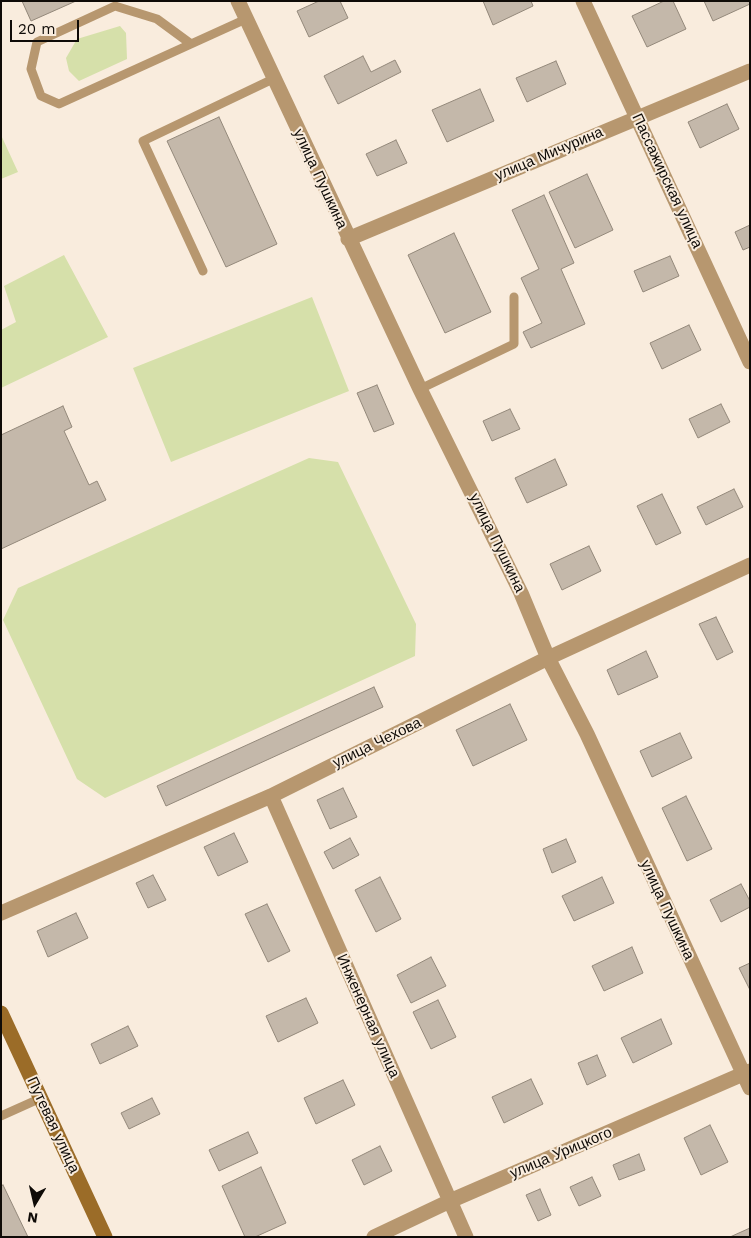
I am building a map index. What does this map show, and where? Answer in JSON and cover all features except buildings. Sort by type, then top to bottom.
[{"type":"street","name":"улица Пушкина","points":[[238,1],[348,239],[517,585],[548,658],[587,734],[746,1072],[750,1088]]},
{"type":"street","name":"Пассажирская улица","points":[[582,1],[750,362]]},
{"type":"street","name":"улица Мичурина","points":[[348,239],[750,71]]},
{"type":"street","name":"улица Чехова","points":[[1,914],[271,796],[548,658],[750,565]]},
{"type":"street","name":"Инженерная улица","points":[[271,796],[466,1237]]},
{"type":"street","name":"Путевая улица","points":[[1,1013],[106,1237]]},
{"type":"street","name":"улица Урицкого","points":[[374,1237],[450,1201],[746,1072]]},
{"type":"lane","points":[[191,44],[157,19],[115,6],[36,42],[31,69],[41,96],[59,104],[191,44],[246,19]]},
{"type":"lane","points":[[203,271],[143,141],[273,79]]},
{"type":"lane","points":[[420,389],[514,344],[514,298]]},
{"type":"lane","points":[[1,1116],[41,1098]]},
{"type":"green space","points":[[120,26],[126,33],[127,59],[79,81],[69,71],[66,58],[77,39]]},
{"type":"green space","points":[[1,135],[18,172],[1,179]]},
{"type":"green space","points":[[64,255],[108,337],[1,388],[1,330],[16,322],[4,286]]},
{"type":"green space","points":[[312,297],[349,391],[171,462],[133,368]]},
{"type":"green space","points":[[309,458],[338,462],[416,624],[415,656],[105,798],[77,779],[3,620],[18,588]]}]
